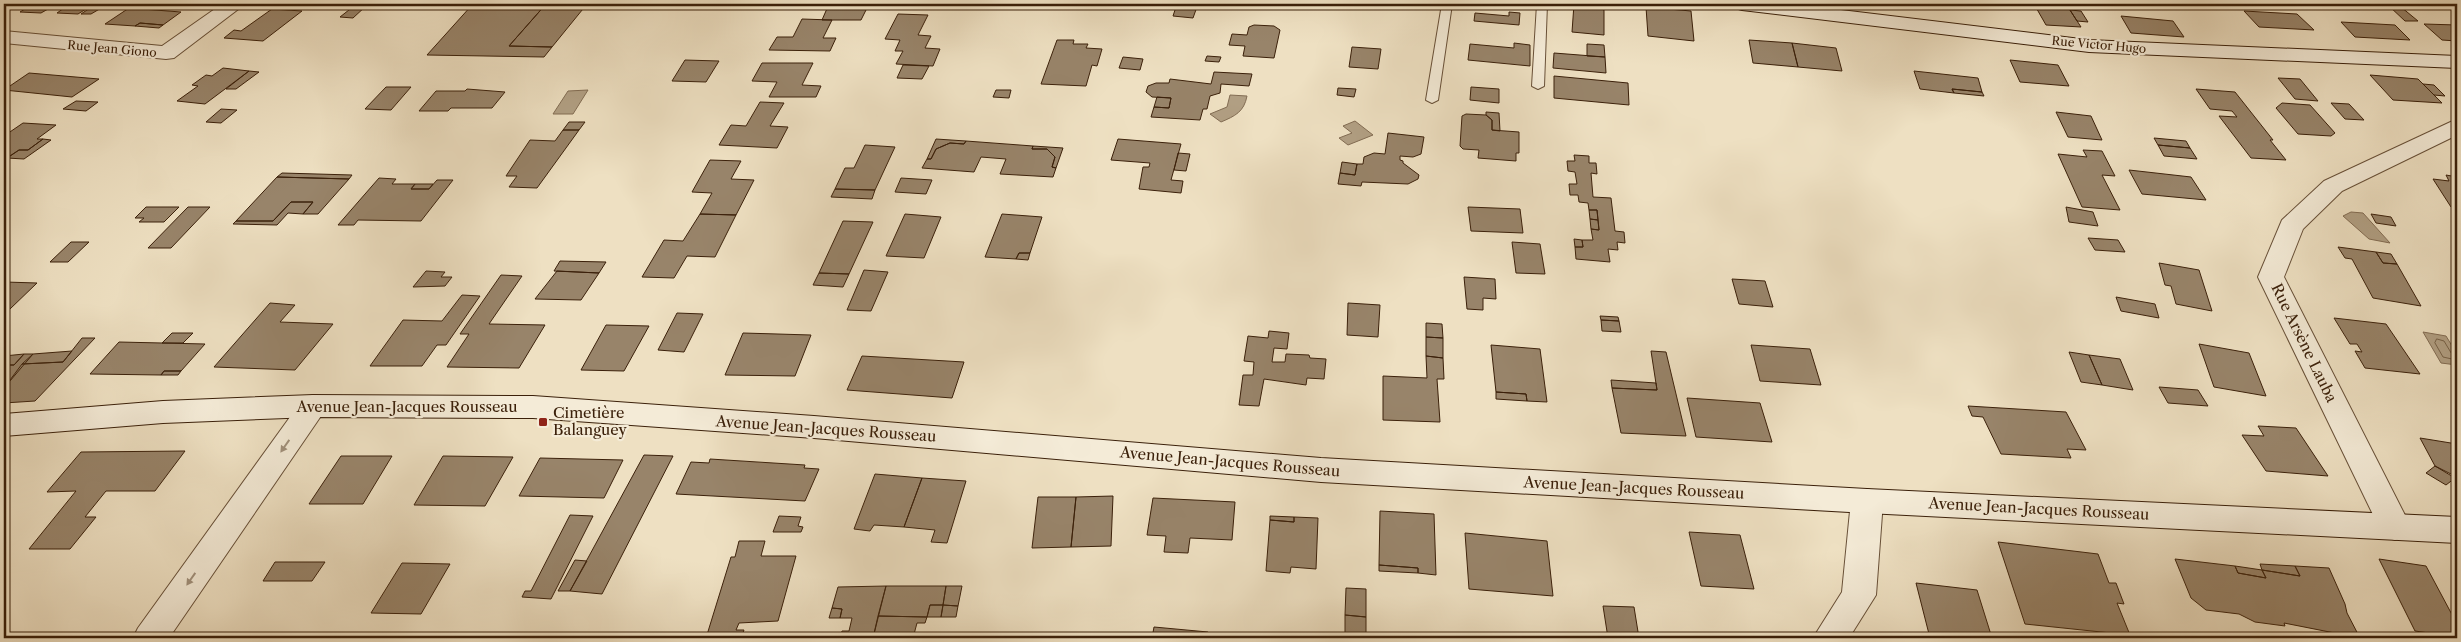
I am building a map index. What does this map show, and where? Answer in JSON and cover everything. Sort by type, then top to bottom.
[{"type":"street","name":"Rue Jean Giono","points":[[4,37],[68,45],[166,53],[235,4]]},
{"type":"street","name":"Rue Victor Hugo","points":[[1742,4],[2089,46],[2453,63]]},
{"type":"street","name":"Rue Arsène Lauba","points":[[2395,527],[2271,277],[2291,226],[2333,186],[2457,126]]},
{"type":"street","name":"Avenue Jean-Jacques Rousseau","points":[[4,425],[162,412],[313,406],[533,408],[814,427],[1321,470],[1867,501],[2457,530]]},
{"type":"street","points":[[150,638],[313,406]]},
{"type":"street","points":[[1830,638],[1859,596],[1867,501]]},
{"type":"lane","points":[[1432,100],[1447,4]]},
{"type":"lane","points":[[1538,86],[1542,4]]},
{"type":"water","points":[[588,90],[573,114],[553,114],[568,91]]},
{"type":"water","points":[[1230,95],[1247,96],[1246,101],[1238,113],[1221,122],[1210,114],[1227,107]]},
{"type":"water","points":[[1355,121],[1373,135],[1348,145],[1339,138],[1352,133],[1343,126]]},
{"type":"water","points":[[2351,212],[2363,213],[2390,243],[2369,239],[2343,216]]},
{"type":"water","points":[[2423,332],[2446,336],[2457,354],[2457,365],[2441,363]]},
{"type":"building","points":[[33,4],[94,4],[78,14],[57,13],[67,6],[55,5],[41,13],[20,12]]},
{"type":"building","points":[[96,4],[108,4],[91,14],[81,14]]},
{"type":"building","points":[[379,4],[416,4],[412,8],[376,7]]},
{"type":"building","points":[[455,4],[546,4],[509,46],[552,47],[544,57],[427,55],[472,5]]},
{"type":"building","points":[[546,4],[587,4],[552,47],[509,46]]},
{"type":"building","points":[[829,4],[869,4],[861,20],[822,20]]},
{"type":"building","points":[[1177,4],[1198,4],[1193,18],[1173,16]]},
{"type":"building","points":[[1574,4],[1596,6],[1604,10],[1604,35],[1572,32]]},
{"type":"building","points":[[2034,4],[2066,4],[2081,27],[2046,25]]},
{"type":"building","points":[[354,6],[366,6],[353,18],[340,17]]},
{"type":"building","points":[[2389,6],[2401,7],[2418,21],[2405,21]]},
{"type":"building","points":[[1646,7],[1691,11],[1694,41],[1648,36]]},
{"type":"building","points":[[129,8],[181,12],[163,25],[140,23],[135,26],[105,24]]},
{"type":"building","points":[[272,9],[302,11],[263,41],[224,38],[234,30],[241,31]]},
{"type":"building","points":[[2070,10],[2081,11],[2088,22],[2077,21]]},
{"type":"building","points":[[2244,11],[2297,14],[2314,30],[2259,27]]},
{"type":"building","points":[[1509,12],[1520,13],[1519,25],[1474,21],[1475,13],[1509,16]]},
{"type":"building","points":[[898,14],[928,15],[918,35],[931,36],[925,48],[940,49],[933,66],[896,64],[903,51],[895,51],[900,40],[885,39]]},
{"type":"building","points":[[2121,16],[2173,21],[2184,37],[2131,33]]},
{"type":"building","points":[[802,19],[832,20],[823,38],[836,38],[830,51],[769,50],[777,37],[793,37]]},
{"type":"building","points":[[2341,22],[2395,25],[2410,40],[2355,37]]},
{"type":"building","points":[[140,23],[163,25],[159,28],[135,26]]},
{"type":"building","points":[[2424,24],[2457,25],[2457,41],[2442,40]]},
{"type":"building","points":[[1254,25],[1274,26],[1280,30],[1274,58],[1243,56],[1245,46],[1229,45],[1232,34],[1247,35],[1249,27]]},
{"type":"building","points":[[1057,40],[1074,40],[1073,44],[1088,44],[1086,48],[1102,49],[1097,66],[1092,65],[1086,86],[1041,84]]},
{"type":"building","points":[[1749,40],[1792,43],[1798,67],[1753,63]]},
{"type":"building","points":[[1514,43],[1530,45],[1530,66],[1468,60],[1470,44],[1514,48]]},
{"type":"building","points":[[1792,43],[1836,48],[1842,71],[1798,67]]},
{"type":"building","points":[[1587,44],[1604,45],[1605,57],[1587,56]]},
{"type":"building","points":[[1352,47],[1381,49],[1378,69],[1349,67]]},
{"type":"building","points":[[1554,53],[1605,57],[1606,73],[1553,68]]},
{"type":"building","points":[[1207,56],[1221,57],[1219,62],[1205,61]]},
{"type":"building","points":[[1123,57],[1143,59],[1140,70],[1119,68]]},
{"type":"building","points":[[685,60],[719,61],[706,82],[672,81]]},
{"type":"building","points":[[2010,60],[2058,65],[2069,86],[2020,82]]},
{"type":"building","points":[[762,63],[813,63],[802,85],[821,86],[816,97],[769,97],[777,82],[752,81]]},
{"type":"building","points":[[903,65],[929,66],[922,79],[897,78]]},
{"type":"building","points":[[223,68],[249,71],[205,104],[177,101],[198,86],[192,85],[206,75],[212,76]]},
{"type":"building","points":[[249,71],[259,72],[236,89],[226,89]]},
{"type":"building","points":[[1914,71],[1978,78],[1982,92],[1952,89],[1954,93],[1920,89]]},
{"type":"building","points":[[1214,72],[1252,74],[1249,86],[1221,84],[1220,93],[1210,96],[1207,109],[1203,109],[1200,120],[1151,117],[1154,107],[1169,108],[1171,98],[1152,97],[1146,92],[1148,86],[1156,83],[1169,83],[1170,79],[1211,84]]},
{"type":"building","points":[[29,73],[99,79],[72,97],[4,90]]},
{"type":"building","points":[[2370,75],[2418,79],[2442,103],[2393,100]]},
{"type":"building","points":[[1554,76],[1628,83],[1629,105],[1554,98]]},
{"type":"building","points":[[2278,78],[2300,79],[2318,101],[2295,99]]},
{"type":"building","points":[[2423,84],[2434,85],[2445,96],[2434,95]]},
{"type":"building","points":[[386,87],[411,87],[391,110],[365,109]]},
{"type":"building","points":[[1471,87],[1499,89],[1499,103],[1470,100]]},
{"type":"building","points":[[1338,88],[1356,89],[1354,97],[1337,95]]},
{"type":"building","points":[[467,89],[505,92],[492,108],[451,108],[448,111],[419,111],[436,91],[465,91]]},
{"type":"building","points":[[1952,89],[1982,92],[1984,96],[1954,93]]},
{"type":"building","points":[[2196,89],[2235,92],[2273,140],[2270,140],[2286,160],[2251,158],[2219,116],[2237,117],[2232,111],[2210,109]]},
{"type":"building","points":[[996,90],[1011,90],[1009,98],[993,97]]},
{"type":"building","points":[[1157,97],[1171,98],[1169,108],[1154,107]]},
{"type":"building","points":[[76,101],[98,102],[86,111],[63,109]]},
{"type":"building","points":[[760,102],[784,103],[770,126],[788,127],[777,148],[719,145],[731,125],[746,126]]},
{"type":"building","points":[[2282,103],[2310,105],[2335,133],[2331,136],[2298,134],[2276,108]]},
{"type":"building","points":[[2331,103],[2349,104],[2364,120],[2345,119]]},
{"type":"building","points":[[221,109],[237,110],[221,123],[206,122]]},
{"type":"building","points":[[1486,112],[1499,113],[1500,131],[1492,130],[1492,120],[1486,115]]},
{"type":"building","points":[[2056,112],[2091,116],[2102,140],[2068,137]]},
{"type":"building","points":[[1466,114],[1486,115],[1492,120],[1492,130],[1519,132],[1519,153],[1516,153],[1516,161],[1478,158],[1479,150],[1463,149],[1460,146],[1462,116]]},
{"type":"building","points":[[569,122],[585,122],[579,130],[563,130]]},
{"type":"building","points":[[23,123],[56,125],[37,139],[43,139],[28,150],[19,150],[4,158],[4,136]]},
{"type":"building","points":[[563,130],[579,130],[537,188],[509,187],[517,176],[506,176],[530,140],[555,141]]},
{"type":"building","points":[[1388,133],[1424,137],[1421,154],[1413,157],[1400,156],[1400,160],[1403,163],[1419,175],[1418,179],[1408,184],[1362,182],[1361,186],[1338,184],[1340,173],[1355,175],[1357,164],[1363,164],[1364,157],[1374,153],[1385,154]]},
{"type":"building","points":[[2154,138],[2186,141],[2190,148],[2158,145]]},
{"type":"building","points":[[43,139],[51,140],[24,159],[7,158],[19,150],[28,150]]},
{"type":"building","points":[[936,139],[966,141],[964,144],[950,143],[936,149],[931,159],[927,159]]},
{"type":"building","points":[[1118,139],[1181,144],[1171,180],[1183,181],[1181,193],[1139,189],[1143,167],[1149,167],[1150,163],[1111,160]]},
{"type":"building","points":[[966,141],[1033,146],[1032,149],[1047,149],[1055,157],[1052,167],[1056,168],[1053,177],[1000,174],[1006,159],[981,157],[974,172],[922,168],[927,159],[931,159],[936,149],[950,143],[964,144]]},
{"type":"building","points":[[865,145],[895,147],[875,190],[835,189],[845,168],[854,168]]},
{"type":"building","points":[[2158,145],[2190,148],[2197,159],[2164,156]]},
{"type":"building","points":[[1033,146],[1063,148],[1056,168],[1052,167],[1055,157],[1047,149],[1032,149]]},
{"type":"building","points":[[2083,150],[2102,151],[2115,176],[2102,175],[2120,210],[2082,207],[2058,154],[2087,157]]},
{"type":"building","points":[[1178,153],[1190,154],[1186,171],[1174,170]]},
{"type":"building","points":[[1574,155],[1589,156],[1589,163],[1596,163],[1597,174],[1591,173],[1593,197],[1611,198],[1615,231],[1624,232],[1625,243],[1617,242],[1618,250],[1608,249],[1610,262],[1576,259],[1575,247],[1583,247],[1582,240],[1593,240],[1591,229],[1599,230],[1597,210],[1589,210],[1588,203],[1579,202],[1578,195],[1570,195],[1569,184],[1577,184],[1575,172],[1568,171],[1567,161],[1575,161]]},
{"type":"building","points":[[710,160],[741,161],[731,179],[754,180],[736,215],[700,214],[712,193],[692,192]]},
{"type":"building","points":[[1342,162],[1357,164],[1355,175],[1340,173]]},
{"type":"building","points":[[2129,170],[2191,177],[2206,200],[2142,194]]},
{"type":"building","points":[[282,173],[352,175],[349,179],[277,177]]},
{"type":"building","points":[[2446,175],[2457,177],[2457,208],[2451,207],[2433,179],[2449,181]]},
{"type":"building","points":[[277,177],[349,179],[318,214],[303,214],[313,202],[291,202],[273,221],[236,221]]},
{"type":"building","points":[[379,178],[396,179],[392,184],[415,184],[411,189],[429,189],[437,180],[453,180],[421,221],[358,220],[354,225],[338,225]]},
{"type":"building","points":[[901,178],[932,180],[926,194],[895,192]]},
{"type":"building","points":[[415,184],[433,184],[429,189],[411,189]]},
{"type":"building","points":[[835,189],[875,190],[872,199],[831,197]]},
{"type":"building","points":[[291,202],[313,202],[303,214],[288,213],[277,225],[233,224],[236,221],[273,221]]},
{"type":"building","points":[[146,207],[179,207],[164,222],[139,222],[144,218],[135,218]]},
{"type":"building","points":[[188,207],[210,207],[171,248],[148,248]]},
{"type":"building","points":[[1468,207],[1520,209],[1523,233],[1471,231]]},
{"type":"building","points":[[2066,207],[2093,212],[2098,226],[2069,222]]},
{"type":"building","points":[[1589,210],[1597,210],[1598,220],[1590,219]]},
{"type":"building","points":[[700,214],[736,215],[715,257],[687,256],[674,278],[642,277],[664,240],[683,241]]},
{"type":"building","points":[[905,214],[941,217],[924,258],[886,256]]},
{"type":"building","points":[[1002,214],[1042,217],[1030,253],[1019,253],[1016,259],[985,257]]},
{"type":"building","points":[[2371,214],[2391,217],[2396,226],[2376,223]]},
{"type":"building","points":[[1590,219],[1598,220],[1599,230],[1591,229]]},
{"type":"building","points":[[843,221],[873,222],[849,274],[819,273]]},
{"type":"building","points":[[2088,238],[2118,240],[2125,252],[2095,250]]},
{"type":"building","points":[[1574,239],[1582,240],[1583,247],[1575,247]]},
{"type":"building","points":[[71,242],[89,242],[68,262],[50,262]]},
{"type":"building","points":[[1512,242],[1540,244],[1545,274],[1516,273]]},
{"type":"building","points":[[2338,247],[2376,252],[2383,263],[2397,264],[2421,306],[2373,298],[2352,259],[2345,258]]},
{"type":"building","points":[[2376,252],[2391,254],[2397,264],[2383,263]]},
{"type":"building","points":[[1019,253],[1030,253],[1028,260],[1016,259]]},
{"type":"building","points":[[560,261],[606,262],[599,273],[554,271]]},
{"type":"building","points":[[2159,263],[2199,270],[2212,311],[2176,304],[2171,286],[2165,285]]},
{"type":"building","points":[[864,270],[888,272],[871,311],[847,310]]},
{"type":"building","points":[[426,271],[445,272],[441,277],[452,277],[445,286],[413,287]]},
{"type":"building","points":[[557,271],[599,273],[581,300],[535,299]]},
{"type":"building","points":[[819,273],[849,274],[843,287],[813,285]]},
{"type":"building","points":[[501,275],[522,276],[489,324],[545,325],[519,368],[447,367],[469,334],[460,334]]},
{"type":"building","points":[[1464,277],[1495,279],[1496,299],[1483,298],[1483,310],[1467,309]]},
{"type":"building","points":[[1732,279],[1765,281],[1773,307],[1739,304]]},
{"type":"building","points":[[5,282],[37,283],[10,309],[4,309]]},
{"type":"building","points":[[462,295],[480,296],[446,345],[437,345],[422,366],[370,366],[403,320],[442,321]]},
{"type":"building","points":[[2116,297],[2155,304],[2159,318],[2121,311]]},
{"type":"building","points":[[270,303],[295,305],[280,322],[333,324],[295,370],[214,367]]},
{"type":"building","points":[[1348,303],[1380,305],[1378,337],[1347,335]]},
{"type":"building","points":[[677,313],[703,314],[684,352],[658,350]]},
{"type":"building","points":[[1600,316],[1618,317],[1619,321],[1601,320]]},
{"type":"building","points":[[2334,318],[2386,324],[2420,374],[2365,368],[2355,351],[2362,352],[2357,344],[2350,344]]},
{"type":"building","points":[[1601,320],[1619,321],[1621,332],[1602,331]]},
{"type":"building","points":[[1426,323],[1442,324],[1443,338],[1426,337]]},
{"type":"building","points":[[606,325],[649,326],[624,371],[581,370]]},
{"type":"building","points":[[1269,331],[1289,333],[1287,349],[1274,348],[1272,362],[1285,362],[1286,354],[1309,355],[1310,358],[1326,359],[1324,379],[1307,378],[1306,385],[1264,379],[1259,406],[1239,405],[1243,375],[1253,375],[1254,362],[1244,361],[1248,336],[1268,338]]},
{"type":"building","points":[[172,333],[193,333],[183,343],[162,343]]},
{"type":"building","points":[[743,333],[811,335],[795,376],[725,375]]},
{"type":"building","points":[[1426,337],[1443,338],[1443,358],[1426,356]]},
{"type":"building","points":[[82,338],[95,338],[35,401],[4,403],[4,388],[22,364],[63,362]]},
{"type":"building","points":[[119,342],[205,344],[181,371],[164,371],[161,375],[90,374]]},
{"type":"building","points":[[2199,344],[2249,353],[2266,396],[2214,387]]},
{"type":"building","points":[[1491,345],[1540,349],[1547,402],[1527,401],[1526,394],[1496,392]]},
{"type":"building","points":[[1751,345],[1810,349],[1821,385],[1760,381]]},
{"type":"building","points":[[72,351],[63,362],[22,364],[33,354]]},
{"type":"building","points":[[1651,351],[1666,352],[1686,436],[1621,433],[1612,388],[1657,390]]},
{"type":"building","points":[[2069,352],[2089,355],[2102,385],[2081,382]]},
{"type":"building","points":[[24,354],[14,365],[4,365],[4,356]]},
{"type":"building","points":[[24,354],[33,354],[4,388],[4,365],[14,365]]},
{"type":"building","points":[[2089,355],[2120,359],[2133,390],[2102,385]]},
{"type":"building","points":[[862,356],[964,362],[952,398],[847,390]]},
{"type":"building","points":[[1426,356],[1443,358],[1444,379],[1437,379],[1440,422],[1383,420],[1383,376],[1427,378]]},
{"type":"building","points":[[164,371],[181,371],[178,375],[161,375]]},
{"type":"building","points":[[1611,380],[1656,383],[1657,390],[1612,388]]},
{"type":"building","points":[[2159,387],[2198,390],[2208,406],[2168,403]]},
{"type":"building","points":[[1496,392],[1526,394],[1527,401],[1496,399]]},
{"type":"building","points":[[1687,398],[1760,403],[1772,442],[1696,437]]},
{"type":"building","points":[[1968,406],[2066,412],[2086,450],[2067,449],[2071,458],[2001,454],[1983,417],[1972,416]]},
{"type":"building","points":[[2258,426],[2296,428],[2328,476],[2266,471],[2242,435],[2264,436]]},
{"type":"building","points":[[2420,438],[2457,444],[2457,477],[2435,466]]},
{"type":"building","points":[[185,451],[155,491],[106,491],[85,517],[96,517],[70,549],[29,549],[76,491],[47,492],[81,452]]},
{"type":"building","points":[[644,455],[673,456],[602,594],[570,591]]},
{"type":"building","points":[[341,456],[392,456],[363,504],[309,504]]},
{"type":"building","points":[[443,456],[513,457],[485,506],[414,505]]},
{"type":"building","points":[[540,458],[623,460],[604,498],[519,496]]},
{"type":"building","points":[[710,459],[805,465],[804,468],[819,469],[805,501],[676,494],[691,462],[709,463]]},
{"type":"building","points":[[2435,466],[2455,478],[2446,485],[2426,473]]},
{"type":"building","points":[[875,474],[922,478],[904,527],[874,525],[870,531],[854,529]]},
{"type":"building","points":[[922,478],[966,481],[947,543],[931,542],[935,530],[904,527]]},
{"type":"building","points":[[1113,496],[1111,546],[1071,547],[1076,497]]},
{"type":"building","points":[[1038,497],[1076,497],[1071,547],[1032,548]]},
{"type":"building","points":[[1153,498],[1235,502],[1232,540],[1190,538],[1188,553],[1164,552],[1166,536],[1147,535]]},
{"type":"building","points":[[1380,511],[1434,514],[1436,575],[1418,573],[1418,568],[1379,565]]},
{"type":"building","points":[[570,515],[593,516],[551,599],[522,597],[525,591],[531,591]]},
{"type":"building","points":[[779,516],[801,517],[798,526],[803,527],[801,532],[773,532]]},
{"type":"building","points":[[1270,516],[1294,517],[1294,522],[1270,520]]},
{"type":"building","points":[[1294,517],[1318,518],[1316,569],[1291,567],[1290,573],[1266,571],[1270,520],[1294,522]]},
{"type":"building","points":[[1689,532],[1740,535],[1754,589],[1701,586]]},
{"type":"building","points":[[1465,533],[1547,541],[1553,596],[1469,589]]},
{"type":"building","points":[[739,541],[765,541],[761,556],[796,556],[778,621],[739,623],[736,630],[744,630],[741,638],[706,638],[731,557],[735,557]]},
{"type":"building","points":[[1998,542],[2098,554],[2109,583],[2116,583],[2124,604],[2117,603],[2130,635],[2025,624]]},
{"type":"building","points":[[2175,559],[2235,566],[2238,573],[2266,578],[2262,570],[2300,576],[2295,566],[2329,568],[2347,613],[2360,638],[2284,623],[2285,626],[2255,622],[2239,614],[2206,610],[2191,598]]},
{"type":"building","points":[[2379,559],[2426,566],[2457,624],[2457,638],[2445,638],[2443,635],[2415,631]]},
{"type":"building","points":[[575,560],[587,561],[570,591],[558,591]]},
{"type":"building","points":[[275,562],[325,562],[312,581],[263,581]]},
{"type":"building","points":[[402,563],[450,564],[421,614],[371,613]]},
{"type":"building","points":[[2260,564],[2295,566],[2300,576],[2262,570]]},
{"type":"building","points":[[1379,565],[1418,568],[1418,573],[1379,571]]},
{"type":"building","points":[[2235,566],[2262,570],[2266,578],[2238,573]]},
{"type":"building","points":[[1916,583],[1977,590],[1992,638],[1930,638]]},
{"type":"building","points":[[886,586],[873,638],[840,638],[842,631],[849,631],[852,618],[840,618],[842,609],[832,608],[838,587]]},
{"type":"building","points":[[886,586],[946,586],[943,605],[930,605],[927,617],[878,616]]},
{"type":"building","points":[[946,586],[962,586],[958,606],[943,605]]},
{"type":"building","points":[[1346,588],[1366,589],[1366,617],[1345,615]]},
{"type":"building","points":[[930,605],[943,605],[941,617],[927,617]]},
{"type":"building","points":[[943,605],[958,606],[956,617],[941,617]]},
{"type":"building","points":[[1603,606],[1634,607],[1639,638],[1608,638]]},
{"type":"building","points":[[832,608],[842,609],[840,618],[829,618]]},
{"type":"building","points":[[1345,615],[1366,617],[1366,638],[1345,638]]},
{"type":"building","points":[[878,616],[927,617],[925,623],[917,623],[913,638],[873,638]]},
{"type":"building","points":[[1154,627],[1208,632],[1207,638],[1152,638]]},
{"type":"building","points":[[504,633],[529,634],[527,638],[501,638]]},
{"type":"building","points":[[398,634],[431,634],[428,638],[396,638]]},
{"type":"place","name":"Cimetière Balanguey","points":[[543,422]]}]
